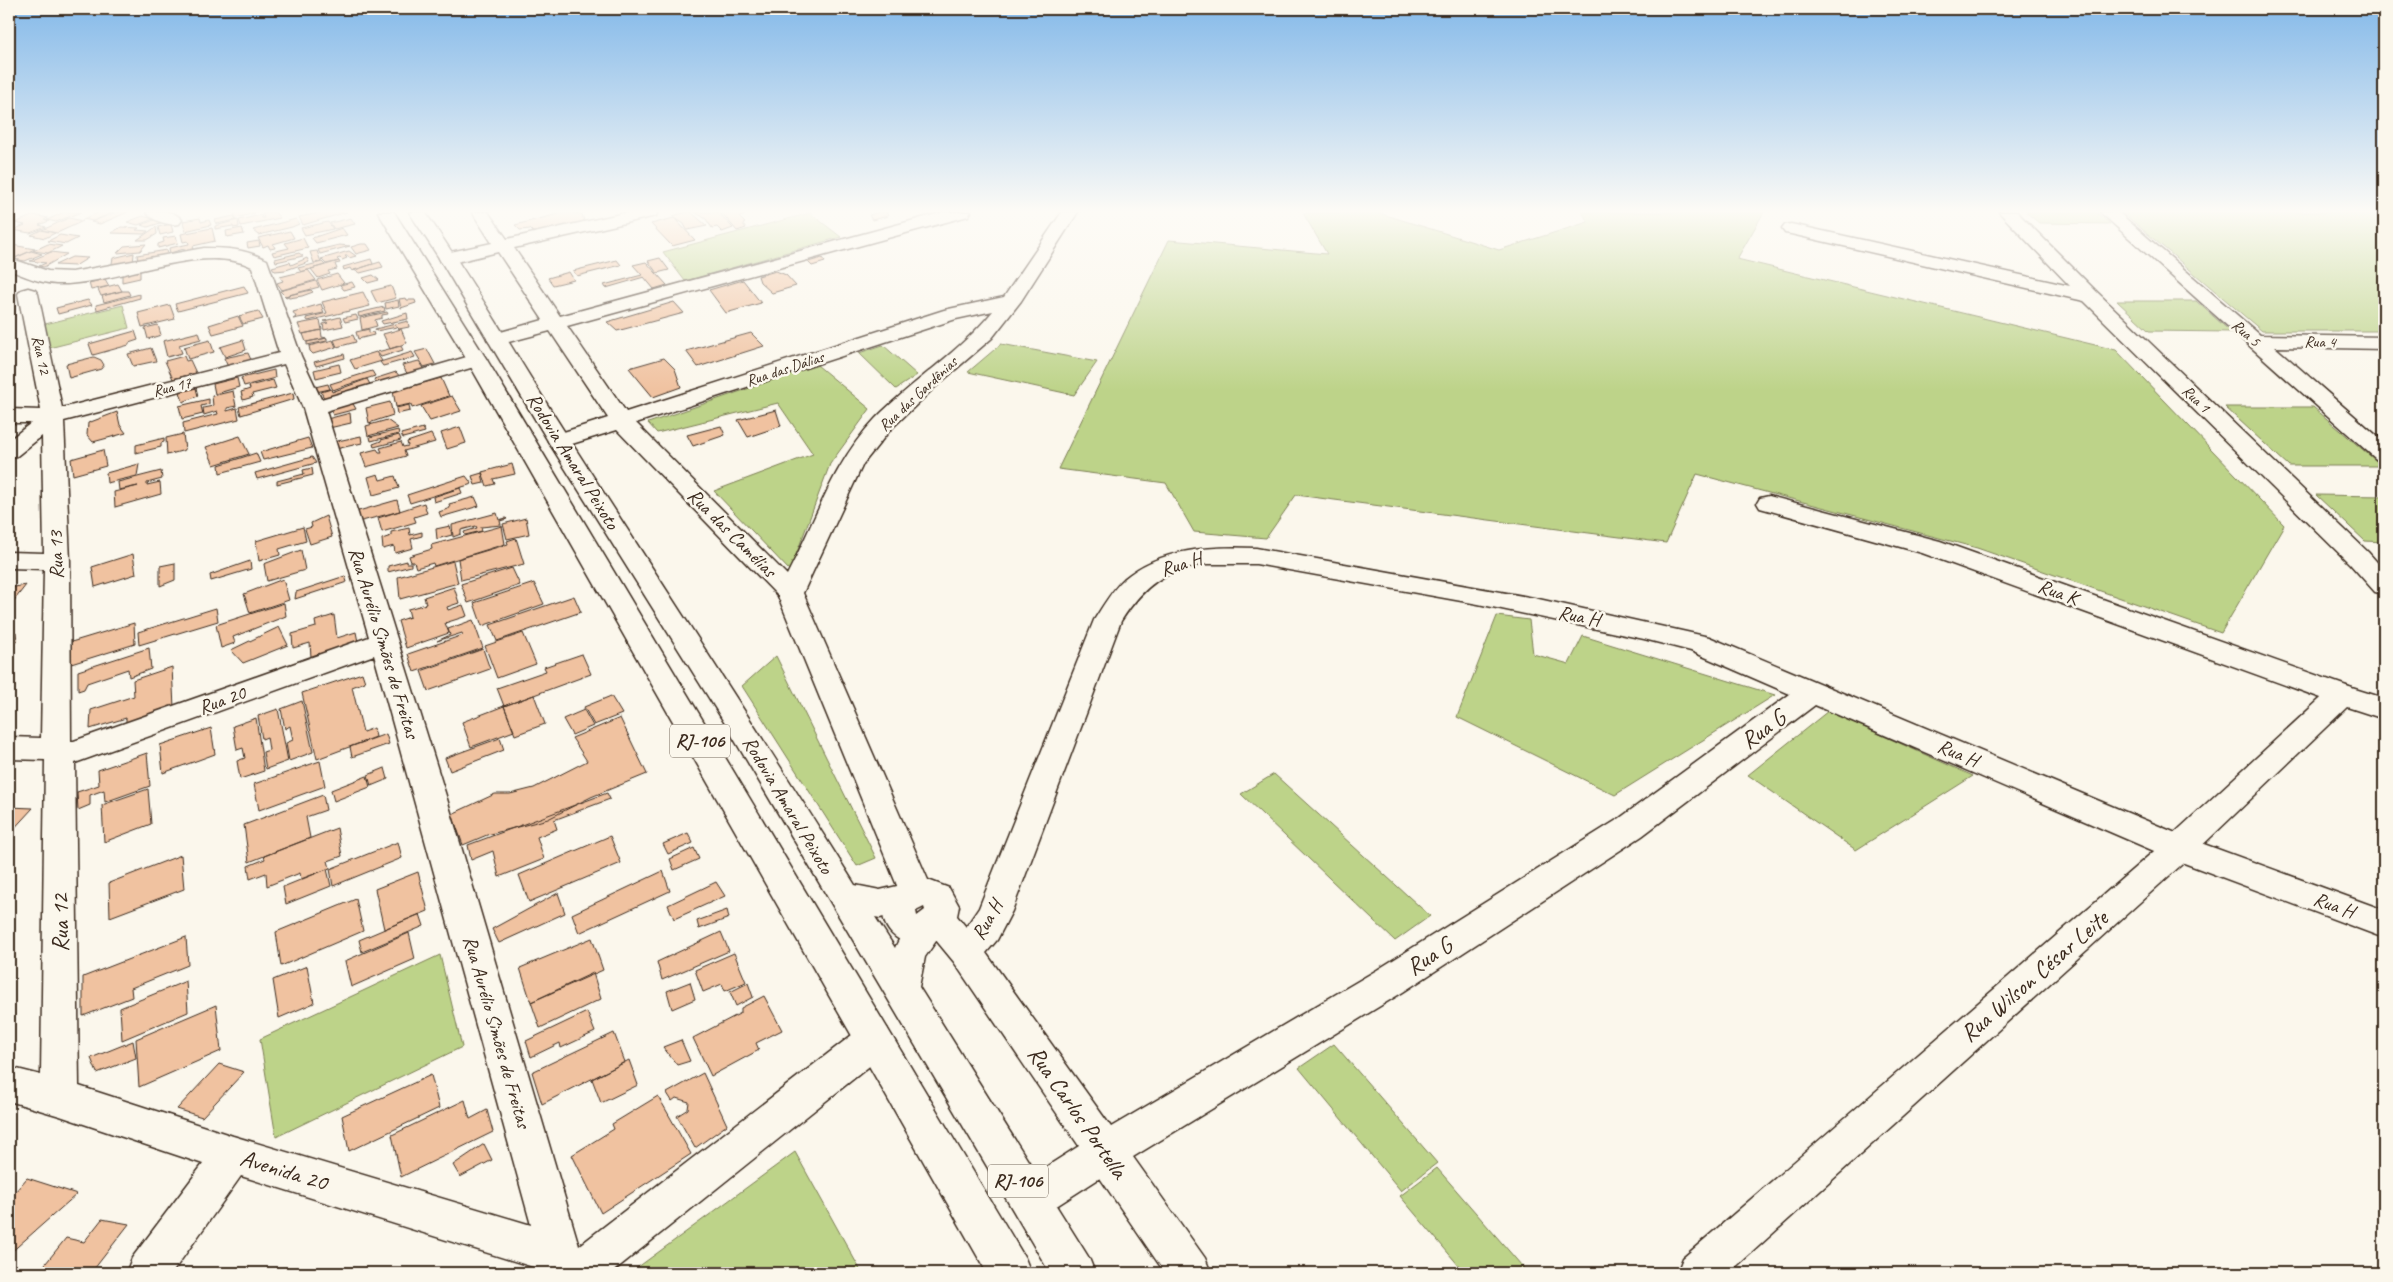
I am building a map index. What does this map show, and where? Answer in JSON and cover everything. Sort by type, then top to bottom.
[{"type":"main road","name":"Rua Aurélio Simões de Freitas","points":[[34,272],[54,278],[97,275],[113,272]]},
{"type":"main road","name":"Rua Aurélio Simões de Freitas","points":[[263,272],[290,356],[314,408],[569,1267]]},
{"type":"main road","name":"Rodovia Amaral Peixoto","points":[[423,272],[477,360],[1010,1273]]},
{"type":"main road","name":"Rodovia Amaral Peixoto","points":[[456,272],[559,441],[734,715],[901,992],[1074,1273]]},
{"type":"main road","name":"Rua das Camélias","points":[[520,272],[622,422],[790,592],[914,895]]},
{"type":"main road","points":[[497,338],[741,272]]},
{"type":"main road","name":"Rua das Gardênias","points":[[790,592],[807,561],[852,462],[882,425],[927,382],[985,334],[1011,301],[1030,272]]},
{"type":"main road","points":[[1980,272],[2091,297]]},
{"type":"main road","name":"Rua 1","points":[[2066,272],[2359,558],[2384,586]]},
{"type":"main road","name":"Rua 5","points":[[2177,272],[2384,454]]},
{"type":"main road","points":[[9,306],[54,278]]},
{"type":"main road","name":"Rua 12","points":[[28,294],[53,417]]},
{"type":"main road","name":"Rua das Dálias","points":[[559,441],[951,314],[1011,301]]},
{"type":"main road","name":"Rua 4","points":[[2256,341],[2384,343]]},
{"type":"main road","name":"Rua 17","points":[[53,417],[290,356]]},
{"type":"main road","points":[[314,408],[477,360]]},
{"type":"main road","points":[[9,416],[53,417]]},
{"type":"main road","points":[[9,451],[53,417]]},
{"type":"main road","name":"Rua 13","points":[[53,417],[57,561],[58,753]]},
{"type":"main road","name":"Rua K","points":[[1769,503],[1931,547],[2366,703]]},
{"type":"main road","name":"Rua H","points":[[966,952],[985,930],[995,912],[1108,620],[1132,586],[1156,570],[1189,558],[1219,554],[1256,556],[1624,625],[1699,644],[1814,691],[2179,848],[2384,924]]},
{"type":"main road","points":[[9,560],[57,561]]},
{"type":"main road","name":"Rua 20","points":[[9,748],[58,753],[383,642]]},
{"type":"main road","name":"Rua G","points":[[1030,1200],[1105,1152],[1390,981],[1631,826],[1814,691]]},
{"type":"main road","name":"Rua Wilson César Leite","points":[[1698,1273],[2179,848],[2366,703]]},
{"type":"main road","name":"Rua 12","points":[[58,753],[60,1098]]},
{"type":"main road","points":[[843,896],[880,904],[914,895]]},
{"type":"main road","points":[[914,895],[900,907],[898,913],[902,924],[913,930],[934,924]]},
{"type":"main road","points":[[934,924],[966,952]]},
{"type":"main road","points":[[901,992],[903,973],[909,951],[917,938],[934,924]]},
{"type":"main road","name":"Rua Carlos Portella","points":[[966,952],[1190,1273]]},
{"type":"main road","points":[[569,1267],[874,1040]]},
{"type":"main road","name":"Avenida 20","points":[[9,1084],[60,1098],[569,1267]]},
{"type":"main road","points":[[147,1273],[233,1155]]},
{"type":"green space","points":[[678,272],[718,272],[685,281]]},
{"type":"green space","points":[[1154,272],[1790,272],[2116,350],[2284,525],[2221,633],[1977,548],[1697,474],[1666,543],[1296,495],[1266,538],[1194,532],[1166,483],[1058,469]]},
{"type":"green space","points":[[2192,272],[2384,272],[2384,331],[2262,331]]},
{"type":"green space","points":[[2117,301],[2196,301],[2231,332],[2149,331]]},
{"type":"green space","points":[[123,305],[129,328],[41,350],[37,326]]},
{"type":"green space","points":[[1001,344],[1097,362],[1074,395],[968,372]]},
{"type":"green space","points":[[883,345],[917,375],[896,389],[859,353]]},
{"type":"green space","points":[[817,365],[870,409],[830,464],[790,571],[714,491],[813,454],[778,403],[657,433],[648,423]]},
{"type":"green space","points":[[2225,407],[2313,407],[2382,466],[2289,466]]},
{"type":"green space","points":[[2316,495],[2384,496],[2384,542],[2365,541]]},
{"type":"green space","points":[[1497,616],[1529,620],[1533,654],[1569,664],[1583,636],[1775,695],[1615,795],[1457,717]]},
{"type":"green space","points":[[776,656],[876,858],[857,866],[742,686]]},
{"type":"green space","points":[[1828,711],[1973,776],[1856,850],[1748,775]]},
{"type":"green space","points":[[1274,774],[1430,916],[1395,941],[1241,794]]},
{"type":"green space","points":[[440,955],[462,1047],[276,1137],[260,1039]]},
{"type":"green space","points":[[1334,1044],[1437,1163],[1401,1191],[1299,1068]]},
{"type":"green space","points":[[795,1152],[862,1273],[630,1273]]},
{"type":"green space","points":[[1437,1168],[1528,1273],[1465,1273],[1400,1196]]},
{"type":"building","points":[[140,272],[140,278],[122,282],[122,274]]},
{"type":"building","points":[[301,272],[309,272],[316,280],[282,290],[277,283],[283,281],[280,277]]},
{"type":"building","points":[[313,272],[329,272],[330,274],[318,278]]},
{"type":"building","points":[[569,272],[574,280],[553,285],[548,278]]},
{"type":"building","points":[[574,272],[594,272],[577,276]]},
{"type":"building","points":[[639,272],[655,272],[667,285],[654,289],[644,277],[606,288],[604,285],[642,275]]},
{"type":"building","points":[[778,272],[786,275],[796,286],[772,293],[760,282],[758,276]]},
{"type":"building","points":[[337,274],[344,283],[322,290],[317,280]]},
{"type":"building","points":[[373,275],[379,280],[368,283],[363,278]]},
{"type":"building","points":[[105,279],[109,286],[91,290],[89,283]]},
{"type":"building","points":[[743,280],[761,303],[726,313],[709,290]]},
{"type":"building","points":[[316,281],[319,287],[285,296],[280,291]]},
{"type":"building","points":[[352,282],[355,287],[344,290],[340,285]]},
{"type":"building","points":[[118,284],[122,291],[101,296],[98,289]]},
{"type":"building","points":[[244,286],[248,293],[178,311],[175,304]]},
{"type":"building","points":[[391,286],[396,298],[377,303],[371,291]]},
{"type":"building","points":[[311,290],[313,292],[302,296],[289,298],[285,296]]},
{"type":"building","points":[[128,291],[130,295],[104,302],[102,296]]},
{"type":"building","points":[[363,292],[370,306],[308,321],[306,318],[327,313],[322,302]]},
{"type":"building","points":[[140,294],[140,298],[97,310],[96,305]]},
{"type":"building","points":[[406,298],[407,300],[415,300],[416,303],[401,308],[399,299]]},
{"type":"building","points":[[88,300],[92,305],[58,314],[56,308]]},
{"type":"building","points":[[398,300],[399,306],[386,309],[385,303]]},
{"type":"building","points":[[674,302],[684,313],[617,331],[607,322]]},
{"type":"building","points":[[321,304],[324,313],[293,319],[296,317],[293,312]]},
{"type":"building","points":[[170,305],[175,319],[142,327],[138,313]]},
{"type":"building","points":[[384,307],[385,311],[359,317],[358,313]]},
{"type":"building","points":[[258,311],[263,319],[243,324],[239,316]]},
{"type":"building","points":[[387,312],[388,314],[382,315],[382,318],[375,320],[377,326],[362,330],[360,318]]},
{"type":"building","points":[[407,313],[408,319],[383,324],[381,321]]},
{"type":"building","points":[[356,315],[358,319],[345,322],[343,318]]},
{"type":"building","points":[[238,316],[243,326],[213,334],[209,325]]},
{"type":"building","points":[[340,317],[343,326],[324,330],[323,324],[328,323],[324,321]]},
{"type":"building","points":[[320,320],[322,330],[302,334],[298,324]]},
{"type":"building","points":[[408,321],[409,327],[376,331],[375,329]]},
{"type":"building","points":[[158,325],[161,335],[148,339],[145,328]]},
{"type":"building","points":[[369,329],[369,333],[373,332],[374,335],[358,339],[356,332]]},
{"type":"building","points":[[401,329],[407,343],[390,349],[383,334]]},
{"type":"building","points":[[321,330],[322,337],[327,338],[306,342],[303,334]]},
{"type":"building","points":[[135,331],[138,340],[129,343],[129,345],[93,355],[89,344]]},
{"type":"building","points":[[199,332],[201,339],[179,345],[182,353],[167,357],[163,341]]},
{"type":"building","points":[[751,333],[764,346],[698,367],[686,351]]},
{"type":"building","points":[[353,335],[356,342],[337,347],[334,340]]},
{"type":"building","points":[[327,338],[327,341],[307,345],[307,342]]},
{"type":"building","points":[[210,340],[214,352],[188,359],[184,347]]},
{"type":"building","points":[[243,340],[246,350],[225,357],[220,347]]},
{"type":"building","points":[[333,340],[336,347],[313,354],[310,351],[309,346]]},
{"type":"building","points":[[401,346],[403,350],[381,357],[377,352]]},
{"type":"building","points":[[151,348],[156,361],[133,366],[128,354]]},
{"type":"building","points":[[427,349],[435,364],[424,367],[415,352]]},
{"type":"building","points":[[376,352],[382,361],[355,369],[350,360]]},
{"type":"building","points":[[412,352],[415,357],[383,366],[380,362]]},
{"type":"building","points":[[248,353],[251,360],[228,367],[224,358]]},
{"type":"building","points":[[344,354],[345,358],[316,366],[314,362]]},
{"type":"building","points":[[184,356],[186,361],[190,360],[196,373],[173,379],[165,361]]},
{"type":"building","points":[[94,357],[101,360],[104,365],[101,369],[69,378],[66,364]]},
{"type":"building","points":[[664,358],[675,369],[681,387],[653,397],[629,368]]},
{"type":"building","points":[[419,361],[426,371],[408,375],[402,365]]},
{"type":"building","points":[[339,364],[341,372],[316,378],[314,370]]},
{"type":"building","points":[[274,370],[275,378],[244,386],[241,378]]},
{"type":"building","points":[[372,371],[375,376],[333,390],[330,384]]},
{"type":"building","points":[[396,372],[401,378],[379,385],[374,379]]},
{"type":"building","points":[[237,378],[239,387],[215,394],[213,384]]},
{"type":"building","points":[[441,378],[449,396],[412,408],[411,404],[396,407],[393,391]]},
{"type":"building","points":[[367,379],[372,388],[326,402],[321,392],[331,389],[332,392]]},
{"type":"building","points":[[273,380],[276,388],[252,394],[253,397],[243,400],[241,392],[250,389],[249,386]]},
{"type":"building","points":[[328,384],[330,389],[316,392],[315,387]]},
{"type":"building","points":[[196,388],[198,396],[183,402],[180,392]]},
{"type":"building","points":[[233,391],[236,406],[227,408],[227,411],[237,408],[239,419],[184,433],[183,423],[218,414],[217,411],[204,415],[203,408],[213,406],[212,396]]},
{"type":"building","points":[[293,393],[294,399],[241,415],[239,407]]},
{"type":"building","points":[[452,396],[461,411],[430,421],[421,406]]},
{"type":"building","points":[[209,399],[209,404],[201,406],[203,414],[182,419],[179,406]]},
{"type":"building","points":[[352,402],[356,409],[333,415],[330,409]]},
{"type":"building","points":[[390,402],[393,415],[369,423],[366,408]]},
{"type":"building","points":[[409,405],[410,411],[397,414],[396,408]]},
{"type":"building","points":[[776,410],[781,426],[748,437],[738,420]]},
{"type":"building","points":[[117,412],[120,425],[126,433],[93,442],[87,435],[88,423]]},
{"type":"building","points":[[350,413],[351,423],[329,428],[327,419]]},
{"type":"building","points":[[387,420],[398,428],[368,436],[366,426]]},
{"type":"building","points":[[721,426],[725,435],[693,446],[687,435]]},
{"type":"building","points":[[460,427],[466,443],[447,449],[441,433]]},
{"type":"building","points":[[423,428],[425,432],[403,438],[401,434]]},
{"type":"building","points":[[398,430],[399,434],[371,441],[370,437]]},
{"type":"building","points":[[183,434],[185,450],[167,455],[166,438]]},
{"type":"building","points":[[431,434],[435,442],[404,451],[406,456],[366,467],[361,453],[377,449],[379,452],[382,452],[380,448],[401,442],[403,447],[408,446],[407,442]]},
{"type":"building","points":[[399,435],[401,440],[374,447],[373,444],[381,440]]},
{"type":"building","points":[[240,436],[249,454],[214,465],[206,447]]},
{"type":"building","points":[[361,436],[362,443],[336,449],[333,442]]},
{"type":"building","points":[[164,438],[161,447],[136,453],[136,445]]},
{"type":"building","points":[[308,438],[312,448],[263,460],[260,452]]},
{"type":"building","points":[[103,450],[106,466],[73,475],[71,459]]},
{"type":"building","points":[[256,453],[260,462],[220,473],[219,465]]},
{"type":"building","points":[[312,457],[316,463],[257,479],[255,473]]},
{"type":"building","points":[[139,464],[137,476],[107,483],[106,473]]},
{"type":"building","points":[[512,464],[515,474],[493,479],[495,484],[487,486],[482,472]]},
{"type":"building","points":[[312,468],[313,475],[277,484],[277,481],[304,474],[303,470]]},
{"type":"building","points":[[161,471],[162,479],[147,483],[147,485],[160,482],[161,494],[115,507],[114,492],[138,486],[119,490],[118,482]]},
{"type":"building","points":[[482,473],[484,483],[475,485],[472,476]]},
{"type":"building","points":[[378,474],[380,480],[395,476],[399,488],[373,495],[368,477]]},
{"type":"building","points":[[466,476],[472,484],[410,503],[407,495]]},
{"type":"building","points":[[460,488],[462,493],[434,502],[433,497]]},
{"type":"building","points":[[475,497],[479,506],[441,517],[439,512],[450,508],[449,504]]},
{"type":"building","points":[[397,500],[400,511],[358,522],[355,512]]},
{"type":"building","points":[[424,503],[427,513],[414,517],[416,522],[382,532],[378,518]]},
{"type":"building","points":[[497,513],[499,520],[507,519],[500,521],[501,525],[481,527],[482,531],[465,535],[464,532],[477,528],[476,526],[461,530],[461,534],[453,537],[452,525]]},
{"type":"building","points":[[326,516],[332,537],[310,544],[305,529],[312,527],[311,523]]},
{"type":"building","points":[[526,518],[529,534],[507,539],[503,524]]},
{"type":"building","points":[[450,526],[452,535],[437,539],[436,529]]},
{"type":"building","points":[[502,526],[505,544],[434,566],[433,563],[416,568],[414,562],[411,562],[409,556],[432,549],[431,545]]},
{"type":"building","points":[[303,527],[306,541],[279,549],[280,555],[259,561],[256,541]]},
{"type":"building","points":[[409,528],[410,535],[422,532],[422,536],[411,539],[413,548],[395,553],[394,546],[383,549],[382,539],[391,536],[391,532]]},
{"type":"building","points":[[516,538],[524,564],[461,580],[458,559],[508,544],[507,541]]},
{"type":"building","points":[[301,550],[305,570],[267,581],[264,564]]},
{"type":"building","points":[[133,554],[136,574],[95,587],[92,567]]},
{"type":"building","points":[[250,561],[251,569],[211,581],[210,575]]},
{"type":"building","points":[[407,561],[407,563],[411,563],[411,566],[388,572],[388,566]]},
{"type":"building","points":[[453,561],[458,583],[400,599],[398,577]]},
{"type":"building","points":[[175,563],[175,580],[160,586],[160,566]]},
{"type":"building","points":[[512,568],[520,585],[468,603],[461,584]]},
{"type":"building","points":[[345,576],[347,582],[295,599],[296,592]]},
{"type":"building","points":[[283,579],[289,600],[250,613],[244,594]]},
{"type":"building","points":[[534,583],[544,604],[482,626],[474,603]]},
{"type":"building","points":[[26,585],[9,607],[9,588]]},
{"type":"building","points":[[454,587],[459,603],[447,607],[448,610],[463,605],[467,616],[445,623],[449,633],[406,648],[398,621],[410,617],[408,609],[426,604],[424,597]]},
{"type":"building","points":[[574,596],[581,612],[497,641],[490,625]]},
{"type":"building","points":[[284,603],[286,616],[233,637],[235,643],[221,648],[216,625]]},
{"type":"building","points":[[216,608],[218,621],[139,645],[138,632]]},
{"type":"building","points":[[334,615],[337,638],[356,632],[358,642],[311,657],[310,643],[293,648],[292,634],[316,627],[315,621]]},
{"type":"building","points":[[473,620],[483,648],[414,672],[408,654],[463,635],[462,633],[437,641],[450,635],[448,629]]},
{"type":"building","points":[[134,623],[135,644],[68,665],[68,643]]},
{"type":"building","points":[[279,627],[288,645],[243,663],[231,650]]},
{"type":"building","points":[[16,632],[17,641],[9,643],[9,634]]},
{"type":"building","points":[[523,633],[536,664],[497,678],[485,646]]},
{"type":"building","points":[[149,648],[151,669],[129,677],[128,669],[87,683],[84,689],[78,691],[78,671]]},
{"type":"building","points":[[483,649],[490,669],[428,691],[421,671]]},
{"type":"building","points":[[582,654],[591,674],[504,706],[497,688],[546,671],[544,667]]},
{"type":"building","points":[[172,667],[174,708],[126,724],[126,718],[90,729],[91,710],[134,696],[133,680]]},
{"type":"building","points":[[362,673],[365,682],[352,687],[363,732],[374,728],[376,737],[317,759],[302,693]]},
{"type":"building","points":[[534,695],[545,724],[515,735],[504,706]]},
{"type":"building","points":[[611,696],[622,714],[594,725],[584,707]]},
{"type":"building","points":[[302,701],[313,752],[289,761],[286,743],[293,740],[290,726],[285,729],[281,709]]},
{"type":"building","points":[[504,706],[514,731],[471,747],[462,722]]},
{"type":"building","points":[[278,709],[288,761],[266,769],[263,752],[269,750],[267,737],[262,739],[258,716]]},
{"type":"building","points":[[584,710],[593,726],[572,735],[563,719]]},
{"type":"building","points":[[256,718],[264,771],[240,779],[237,761],[245,758],[243,748],[237,750],[233,726]]},
{"type":"building","points":[[620,718],[647,774],[591,797],[548,819],[487,835],[463,845],[452,814],[495,794],[510,794],[534,788],[587,761],[572,738]]},
{"type":"building","points":[[211,728],[215,754],[163,773],[160,745]]},
{"type":"building","points":[[386,734],[389,744],[352,757],[350,747]]},
{"type":"building","points":[[500,738],[504,750],[450,771],[445,758]]},
{"type":"building","points":[[147,753],[150,786],[105,802],[104,790],[90,795],[90,805],[78,810],[77,792],[99,785],[98,770]]},
{"type":"building","points":[[320,761],[325,786],[259,810],[254,784]]},
{"type":"building","points":[[385,768],[388,779],[371,786],[368,775]]},
{"type":"building","points":[[367,776],[370,787],[334,801],[331,790]]},
{"type":"building","points":[[148,789],[151,824],[104,842],[102,805]]},
{"type":"building","points":[[607,793],[610,799],[554,820],[557,829],[537,837],[544,859],[499,877],[493,851],[471,860],[468,845]]},
{"type":"building","points":[[323,795],[326,810],[306,817],[310,838],[249,862],[244,825]]},
{"type":"building","points":[[9,807],[33,808],[9,834]]},
{"type":"building","points":[[337,828],[342,856],[328,861],[330,868],[301,879],[300,873],[267,886],[266,873],[250,879],[248,866],[265,859],[264,856]]},
{"type":"building","points":[[688,833],[693,843],[668,854],[663,844]]},
{"type":"building","points":[[610,836],[621,863],[529,902],[519,875]]},
{"type":"building","points":[[398,842],[402,858],[333,886],[330,869]]},
{"type":"building","points":[[694,848],[699,859],[674,870],[670,859]]},
{"type":"building","points":[[181,855],[184,889],[110,917],[109,883]]},
{"type":"building","points":[[327,869],[331,886],[286,904],[283,887]]},
{"type":"building","points":[[663,871],[670,891],[579,933],[572,914]]},
{"type":"building","points":[[418,872],[428,911],[384,929],[375,889]]},
{"type":"building","points":[[716,882],[725,896],[674,919],[668,905]]},
{"type":"building","points":[[558,893],[565,913],[499,943],[492,929]]},
{"type":"building","points":[[356,899],[363,931],[281,966],[276,932]]},
{"type":"building","points":[[727,910],[729,918],[699,929],[697,921]]},
{"type":"building","points":[[420,914],[424,926],[362,952],[359,940]]},
{"type":"building","points":[[721,932],[729,951],[662,980],[657,962]]},
{"type":"building","points":[[409,933],[415,959],[351,987],[345,961]]},
{"type":"building","points":[[186,937],[188,965],[131,988],[132,997],[83,1016],[83,977]]},
{"type":"building","points":[[592,938],[603,970],[531,1002],[520,968]]},
{"type":"building","points":[[734,953],[746,982],[725,991],[722,984],[703,992],[695,970]]},
{"type":"building","points":[[307,966],[314,1003],[279,1018],[273,980]]},
{"type":"building","points":[[593,973],[601,999],[540,1028],[531,1002]]},
{"type":"building","points":[[186,981],[188,1012],[122,1040],[120,1008]]},
{"type":"building","points":[[690,982],[695,999],[672,1009],[667,991]]},
{"type":"building","points":[[748,983],[753,997],[736,1006],[730,992]]},
{"type":"building","points":[[764,996],[782,1030],[756,1043],[759,1050],[711,1076],[693,1038],[741,1013],[741,1008]]},
{"type":"building","points":[[216,1005],[221,1051],[139,1087],[136,1039]]},
{"type":"building","points":[[587,1012],[595,1032],[561,1048],[560,1043],[531,1057],[526,1041]]},
{"type":"building","points":[[614,1033],[625,1062],[542,1104],[532,1072]]},
{"type":"building","points":[[681,1040],[690,1061],[677,1065],[663,1047]]},
{"type":"building","points":[[133,1041],[136,1058],[97,1073],[91,1058]]},
{"type":"building","points":[[629,1060],[638,1085],[601,1103],[592,1079]]},
{"type":"building","points":[[219,1064],[244,1072],[202,1117],[177,1109]]},
{"type":"building","points":[[703,1073],[727,1125],[695,1148],[677,1116],[688,1109],[689,1102],[676,1098],[672,1101],[667,1093]]},
{"type":"building","points":[[431,1075],[439,1108],[349,1151],[342,1116]]},
{"type":"building","points":[[658,1096],[691,1154],[601,1213],[572,1155],[614,1129],[612,1124]]},
{"type":"building","points":[[465,1100],[470,1119],[487,1110],[493,1132],[401,1177],[392,1135]]},
{"type":"building","points":[[484,1144],[492,1160],[460,1177],[453,1165]]},
{"type":"building","points":[[27,1178],[77,1194],[9,1254],[9,1219],[12,1216],[9,1214],[9,1199]]},
{"type":"building","points":[[102,1219],[129,1224],[91,1273],[38,1273],[66,1238],[84,1242]]}]
